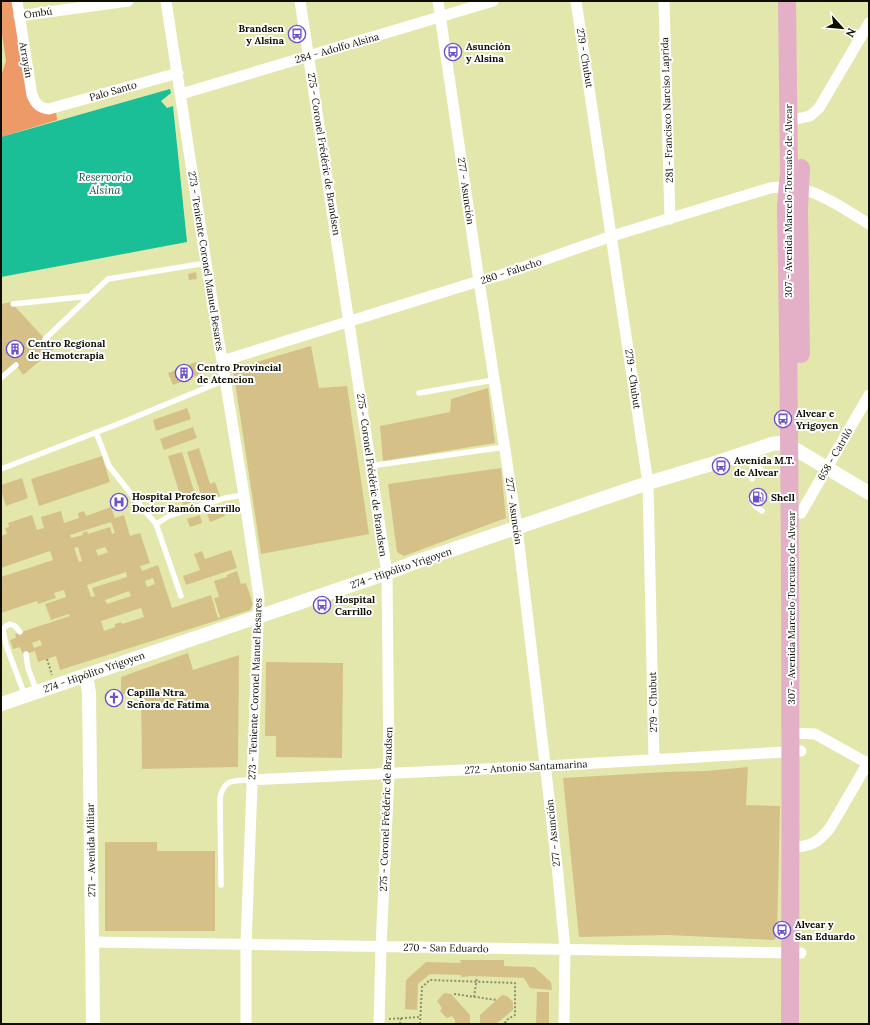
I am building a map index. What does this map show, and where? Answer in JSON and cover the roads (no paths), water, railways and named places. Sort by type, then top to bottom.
[{"type":"main road","name":"307 - Avenida Marcelo Torcuato de Alvear","points":[[787,1],[795,120]]},
{"type":"main road","name":"307 - Avenida Marcelo Torcuato de Alvear","points":[[800,1],[795,120],[794,187],[796,449],[792,512],[796,742],[796,953],[800,1024]]},
{"type":"main road","name":"307 - Avenida Marcelo Torcuato de Alvear","points":[[792,512],[787,471],[796,449]]},
{"type":"main road","name":"307 - Avenida Marcelo Torcuato de Alvear","points":[[790,1024],[796,953]]},
{"type":"street","name":"Arrayán","points":[[17,1],[32,95],[35,102],[39,106],[49,109]]},
{"type":"street","name":"Ombú","points":[[19,16],[128,1]]},
{"type":"street","name":"273 - Teniente Coronel Manuel Besares","points":[[166,1],[259,597],[251,780],[246,945],[246,1024]]},
{"type":"street","name":"275 - Coronel Frédéric de Brandsen","points":[[300,1],[387,574],[389,774],[379,1022]]},
{"type":"street","name":"277 - Asunción","points":[[438,1],[517,528],[558,873],[565,949],[564,1024]]},
{"type":"street","name":"284 - Adolfo Alsina","points":[[181,94],[493,1]]},
{"type":"street","name":"279 - Chubut","points":[[576,1],[648,483],[654,760]]},
{"type":"street","name":"281 - Francisco Narciso Laprida","points":[[664,1],[670,219]]},
{"type":"street","points":[[795,120],[810,116],[819,108],[869,23]]},
{"type":"street","name":"Palo Santo","points":[[49,109],[178,72]]},
{"type":"street","name":"280 - Falucho","points":[[222,361],[501,275],[612,236],[770,188],[794,187]]},
{"type":"street","points":[[794,187],[821,195],[869,224]]},
{"type":"street","name":"658 - Catriló","points":[[792,512],[826,467],[869,395]]},
{"type":"street","name":"274 - Hipólito Yrigoyen","points":[[1,704],[124,661],[387,574],[413,563],[648,483],[776,443],[796,449]]},
{"type":"street","points":[[796,449],[869,493]]},
{"type":"street","name":"271 - Avenida Militar","points":[[86,675],[89,693],[93,1024]]},
{"type":"street","name":"272 - Antonio Santamarina","points":[[251,780],[654,760],[796,742],[815,734],[869,763]]},
{"type":"street","points":[[796,847],[810,845],[818,841],[824,835],[830,828],[869,763]]},
{"type":"street","name":"270 - San Eduardo","points":[[92,942],[796,953]]},
{"type":"lane","points":[[45,339],[108,279],[206,263]]},
{"type":"lane","points":[[13,304],[90,296]]},
{"type":"lane","points":[[1,378],[16,365]]},
{"type":"lane","points":[[1,469],[225,380]]},
{"type":"lane","points":[[419,393],[494,380]]},
{"type":"lane","points":[[96,432],[109,466],[156,524],[181,596]]},
{"type":"lane","points":[[370,466],[505,447]]},
{"type":"lane","points":[[752,450],[752,479]]},
{"type":"lane","points":[[752,469],[761,470]]},
{"type":"lane","points":[[156,524],[169,516],[224,498],[244,495]]},
{"type":"lane","points":[[751,499],[755,506],[762,511]]},
{"type":"lane","points":[[20,632],[15,626],[10,624],[3,630],[6,645],[31,694]]},
{"type":"lane","points":[[26,654],[31,694]]},
{"type":"lane","points":[[221,885],[221,791],[226,783],[230,781],[251,780]]},
{"type":"water","name":"Reservorio Alsina","points":[[170,89],[171,93],[161,101],[167,108],[173,106],[187,242],[1,277],[1,137]]},
{"type":"place","name":"Brandsen y Alsina","points":[[297,34]]},
{"type":"place","name":"Asunción y Alsina","points":[[453,52]]},
{"type":"place","name":"Centro Regional de Hemoterapia","points":[[15,349]]},
{"type":"place","name":"Centro Provincial de Atencion","points":[[184,373]]},
{"type":"place","name":"Alvear e Yrigoyen","points":[[783,419]]},
{"type":"place","name":"Avenida M.T. de Alvear","points":[[721,466]]},
{"type":"place","name":"Shell","points":[[758,497]]},
{"type":"place","name":"Hospital Profesor Doctor Ramón Carrillo","points":[[119,502]]},
{"type":"place","name":"Hospital Carrillo","points":[[322,605]]},
{"type":"place","name":"Capilla Ntra. Señora de Fatima","points":[[114,698]]},
{"type":"place","name":"Alvear y San Eduardo","points":[[782,930]]}]
